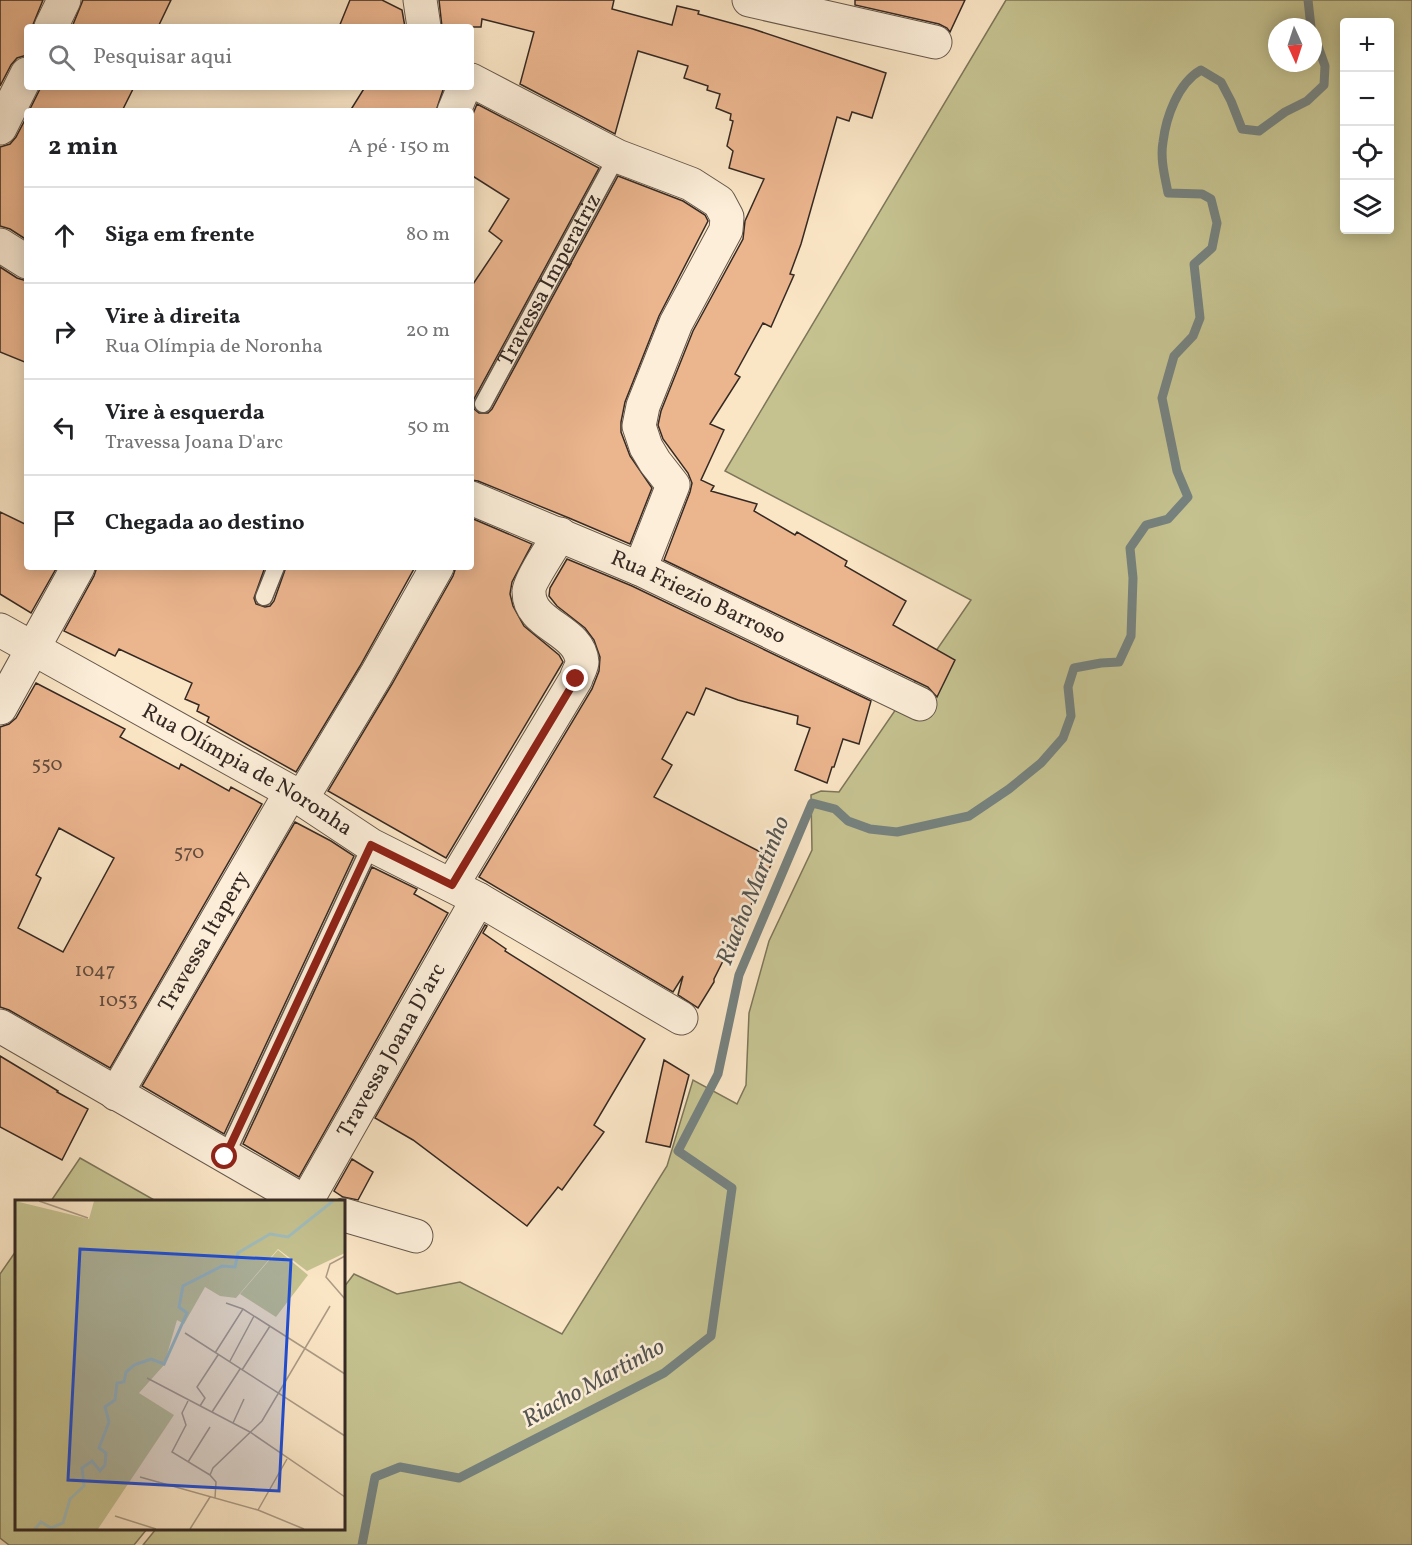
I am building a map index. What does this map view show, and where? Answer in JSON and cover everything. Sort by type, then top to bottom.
[{"type":"street","points":[[52,24],[64,0]]},
{"type":"street","points":[[420,0],[424,24]]},
{"type":"street","points":[[749,0],[935,42]]},
{"type":"street","points":[[0,128],[24,80]]},
{"type":"street","points":[[474,82],[617,156],[691,184],[719,202],[727,217],[726,230],[676,323],[643,406],[639,426],[646,447],[673,485],[640,569]]},
{"type":"street","points":[[455,108],[463,90]]},
{"type":"street","points":[[0,245],[24,260]]},
{"type":"street","name":"Rua Friezio Barroso","points":[[474,502],[560,534],[640,569],[920,704]]},
{"type":"street","name":"Travessa Joana D'arc","points":[[306,1200],[576,679],[582,662],[576,645],[541,617],[532,605],[529,589],[560,534]]},
{"type":"street","points":[[0,708],[76,570]]},
{"type":"street","name":"Travessa Itapery","points":[[116,1094],[297,795],[376,675],[435,570]]},
{"type":"street","name":"Rua Olímpia de Noronha","points":[[0,630],[297,795],[371,845],[465,892],[681,1018]]},
{"type":"street","points":[[0,1026],[301,1200]]},
{"type":"street","points":[[345,1215],[416,1236]]},
{"type":"lane","name":"Travessa Imperatriz","points":[[483,404],[617,156]]},
{"type":"lane","points":[[264,597],[275,570]]},
{"type":"lane","points":[[225,1157],[371,845]]},
{"type":"shaded area","points":[[1006,0],[1412,0],[1412,1545],[143,1545],[155,1530],[345,1530],[345,1286],[354,1274],[397,1294],[460,1282],[562,1334],[667,1166],[693,1080],[737,1104],[746,1085],[749,1013],[769,941],[812,850],[811,795],[821,791],[839,792],[971,600],[725,471]]},
{"type":"shaded area","points":[[80,1158],[154,1200],[52,1200]]},
{"type":"shaded area","points":[[15,1252],[15,1530],[146,1530],[134,1545],[9,1545],[0,1538],[0,1274]]},
{"type":"building","points":[[0,0],[43,0],[33,24],[24,24],[24,56],[17,58],[11,65],[0,86]]},
{"type":"building","points":[[83,0],[171,0],[159,24],[73,24]]},
{"type":"building","points":[[350,0],[382,0],[402,10],[404,24],[340,24]]},
{"type":"building","points":[[439,0],[614,0],[612,9],[672,25],[677,6],[699,11],[698,14],[753,29],[886,73],[872,118],[852,112],[849,121],[837,117],[801,244],[790,274],[794,275],[771,327],[763,323],[735,374],[740,377],[710,424],[724,430],[701,480],[714,486],[711,491],[757,504],[754,511],[795,535],[797,532],[847,561],[845,566],[906,601],[893,625],[955,660],[937,697],[928,687],[664,560],[692,483],[688,473],[663,439],[658,425],[661,411],[693,331],[743,239],[745,221],[764,179],[729,168],[733,151],[727,146],[733,121],[730,120],[731,114],[716,108],[720,94],[707,90],[708,86],[684,78],[688,66],[638,51],[615,134],[520,84],[534,32],[482,19],[481,27],[474,27],[474,24],[442,24]]},
{"type":"building","points":[[855,0],[965,0],[950,32],[939,24],[855,5]]},
{"type":"building","points":[[40,90],[132,90],[124,108],[30,108]]},
{"type":"building","points":[[363,90],[443,90],[437,108],[352,108]]},
{"type":"building","points":[[477,104],[599,168],[474,399],[474,283],[502,241],[489,231],[509,199],[474,177],[474,112]]},
{"type":"building","points":[[24,122],[24,238],[10,229],[0,226],[0,147],[10,144]]},
{"type":"building","points":[[618,176],[683,201],[705,215],[708,221],[659,316],[625,402],[621,432],[630,456],[652,488],[630,544],[474,480],[474,409],[479,413],[488,413],[492,409]]},
{"type":"building","points":[[0,267],[24,280],[24,362],[0,352]]},
{"type":"building","points":[[0,512],[24,524],[24,570],[55,570],[31,613],[0,594]]},
{"type":"building","points":[[474,519],[532,544],[512,582],[510,594],[513,606],[524,626],[559,655],[563,662],[446,858],[328,791],[455,570],[474,570]]},
{"type":"building","points":[[567,559],[632,586],[871,701],[859,744],[843,739],[827,783],[795,770],[810,728],[797,724],[798,716],[738,700],[706,688],[694,715],[687,712],[662,759],[672,765],[654,797],[774,859],[714,982],[698,1008],[678,995],[683,976],[673,992],[479,877],[592,689],[599,671],[600,657],[594,640],[585,628],[557,606],[549,596],[550,588]]},
{"type":"building","points":[[96,570],[264,570],[254,598],[256,604],[265,607],[270,606],[274,601],[285,570],[413,570],[360,666],[296,772],[207,722],[209,717],[197,711],[199,705],[185,699],[192,683],[119,649],[115,656],[64,631]]},
{"type":"building","points":[[36,683],[125,729],[120,737],[179,769],[181,764],[229,791],[231,787],[262,804],[110,1068],[0,1007],[0,727],[16,718]],"holes":[[[59,828],[114,858],[63,952],[18,928],[41,878],[36,875]]]},
{"type":"building","points":[[295,822],[354,856],[224,1134],[142,1086]]},
{"type":"building","points":[[372,867],[417,889],[414,894],[448,913],[299,1177],[243,1144]]},
{"type":"building","points":[[485,925],[487,926],[483,933],[506,949],[505,951],[645,1039],[594,1125],[604,1132],[562,1190],[558,1187],[527,1226],[413,1140],[375,1118]]},
{"type":"building","points":[[0,1056],[88,1109],[62,1160],[0,1127]]},
{"type":"building","points":[[664,1060],[689,1075],[670,1147],[646,1142]]},
{"type":"building","points":[[352,1159],[373,1172],[358,1200],[343,1197],[334,1191]]},
{"type":"waterway","name":"Riacho Martinho","points":[[1308,0],[1310,18]]},
{"type":"waterway","name":"Riacho Martinho","points":[[362,1545],[375,1477],[400,1467],[459,1478],[664,1373],[711,1336],[732,1188],[678,1151],[718,1074],[739,975],[812,803],[835,809],[848,821],[870,829],[897,832],[969,816],[1009,789],[1041,763],[1063,738],[1071,716],[1068,687],[1074,668],[1119,662],[1131,636],[1133,578],[1130,548],[1146,525],[1168,519],[1188,497],[1177,471],[1162,398],[1174,356],[1193,336],[1200,318],[1194,264],[1212,248],[1217,223],[1211,199],[1202,194],[1168,193],[1162,155],[1170,112],[1186,83],[1201,70],[1221,82],[1242,129],[1259,131],[1285,112],[1307,101],[1324,85],[1325,66],[1322,58]]},
{"type":"route","points":[[225,1157],[371,845],[452,885],[576,679]]}]
